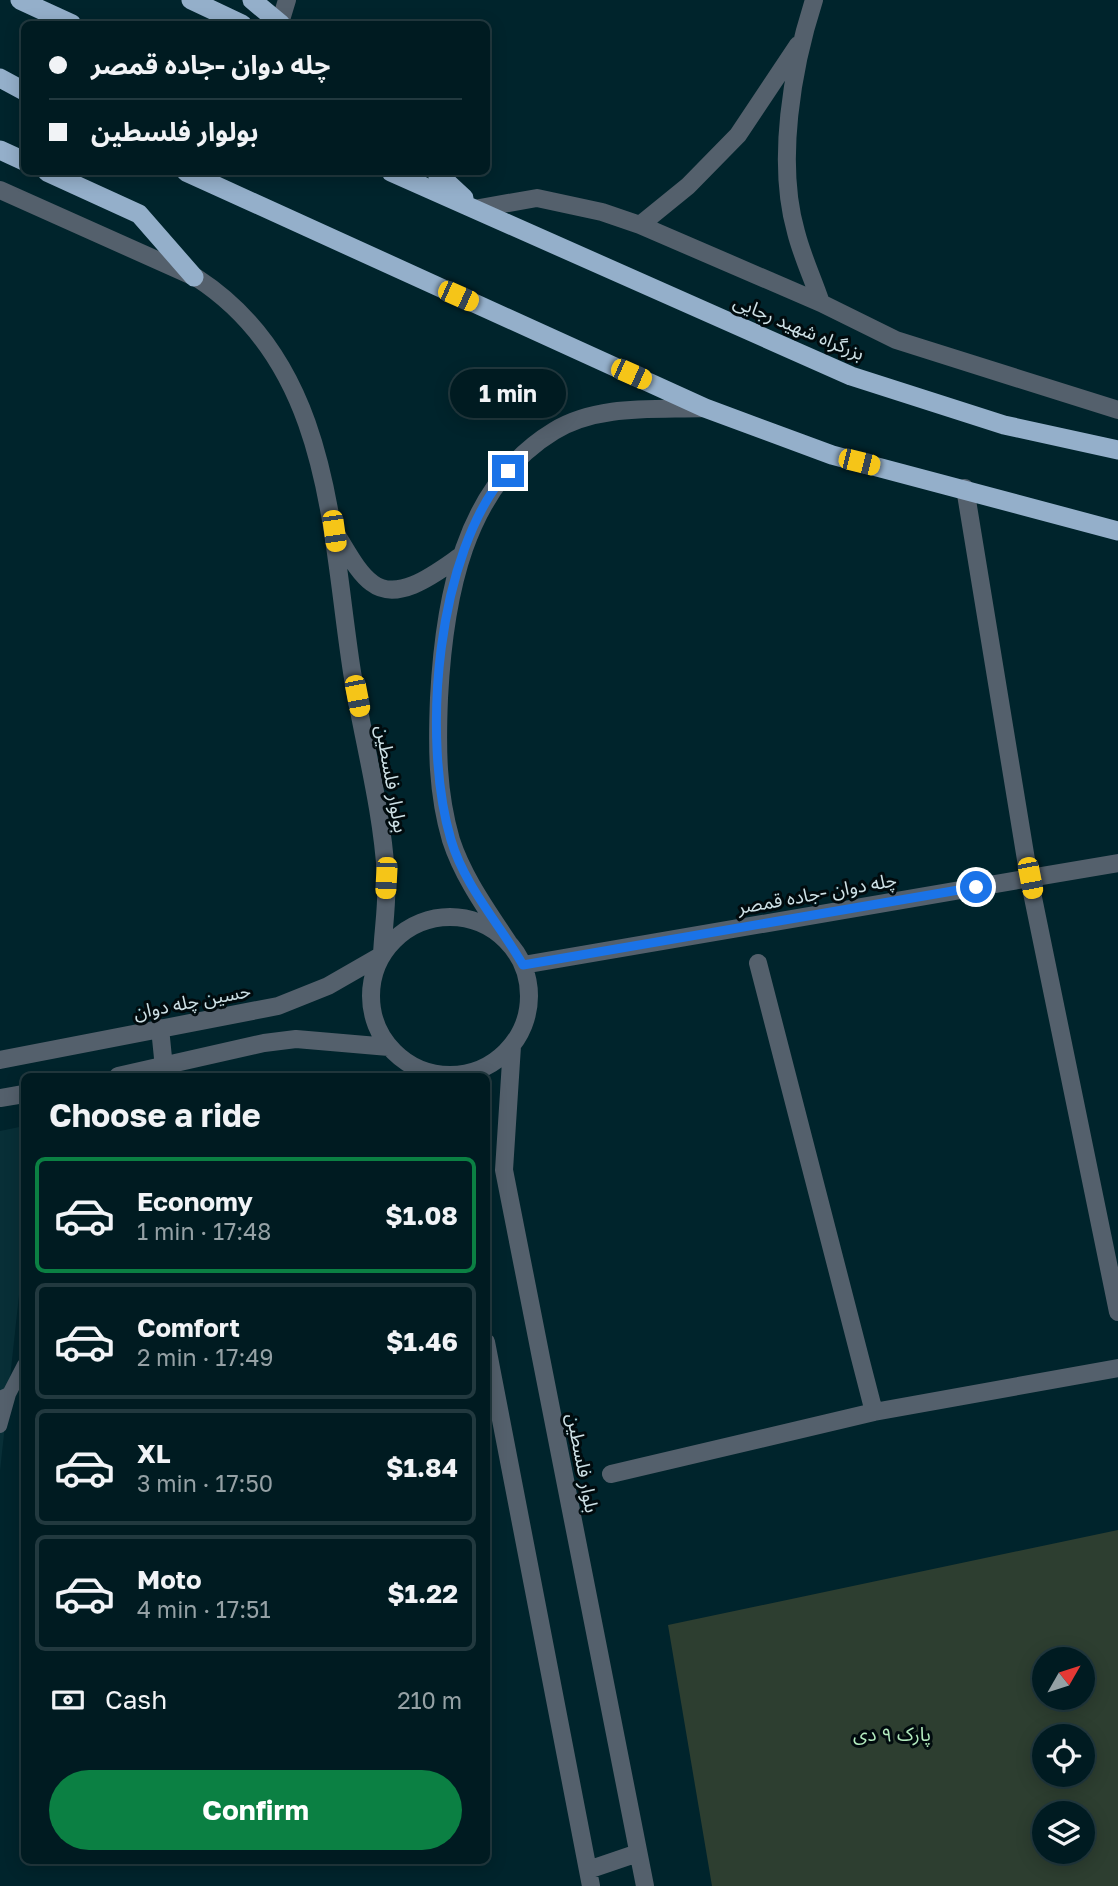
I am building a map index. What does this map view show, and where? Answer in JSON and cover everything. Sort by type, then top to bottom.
[{"type":"highway","points":[[20,0],[66,21]]},
{"type":"highway","points":[[191,0],[236,21]]},
{"type":"highway","points":[[252,0],[277,21]]},
{"type":"highway","points":[[0,78],[21,89]]},
{"type":"highway","points":[[0,150],[21,160]]},
{"type":"highway","points":[[54,175],[139,214],[196,278]]},
{"type":"highway","points":[[193,175],[705,408],[832,455],[965,488],[1118,531]]},
{"type":"highway","name":"بزرگراه شهید رجایی","points":[[398,175],[852,376],[1003,425],[1118,450]]},
{"type":"highway","points":[[439,175],[474,209]]},
{"type":"street","points":[[282,21],[287,0]]},
{"type":"street","points":[[814,0],[800,42],[786,148],[795,230],[821,303]]},
{"type":"street","points":[[640,225],[688,186],[738,135],[800,42]]},
{"type":"street","name":"بولوار فلسطین","points":[[0,190],[196,278],[227,298],[254,328],[282,370],[307,419],[334,531],[352,672],[379,818],[386,878],[382,956]]},
{"type":"street","points":[[474,209],[537,198],[602,212],[640,225],[821,303],[895,341],[1118,410]]},
{"type":"street","points":[[467,1073],[499,1059],[512,1046],[521,1032],[529,999],[523,965],[473,890],[452,842],[436,764],[441,668],[449,596],[461,555],[495,486],[521,457],[555,430],[590,416],[625,410],[705,408]]},
{"type":"street","points":[[965,488],[1030,878],[1118,1312]]},
{"type":"street","points":[[334,531],[372,584],[388,589],[422,582],[461,555]]},
{"type":"street","name":"چله دوان -جاده قمصر","points":[[523,965],[1118,863]]},
{"type":"street","points":[[418,1072],[389,1047],[379,1031],[371,992],[374,973],[382,956],[407,929],[441,918],[477,922],[508,942]]},
{"type":"street","name":"حسین چله دوان","points":[[0,1060],[278,1006],[328,986],[382,956]]},
{"type":"street","points":[[758,962],[874,1412]]},
{"type":"street","points":[[160,1028],[162,1072],[228,1050],[296,1039],[389,1047]]},
{"type":"street","name":"بلوار فلسطین","points":[[512,1046],[504,1170],[645,1886]]},
{"type":"street","points":[[0,1098],[21,1094]]},
{"type":"street","points":[[490,1363],[589,1878],[638,1853]]},
{"type":"street","points":[[611,1474],[874,1412],[1118,1368]]},
{"type":"lane","points":[[0,1426],[5,1396],[21,1370]]},
{"type":"shaded area","points":[[21,1127],[21,1277],[0,1471],[0,1131]]},
{"type":"green space","name":"پارک ۹ دی","points":[[1118,1530],[1118,1886],[712,1886],[668,1625]]},
{"type":"route","points":[[508,471],[495,486],[464,546],[449,596],[441,668],[436,764],[442,804],[452,842],[473,890],[523,965],[976,887]]}]
